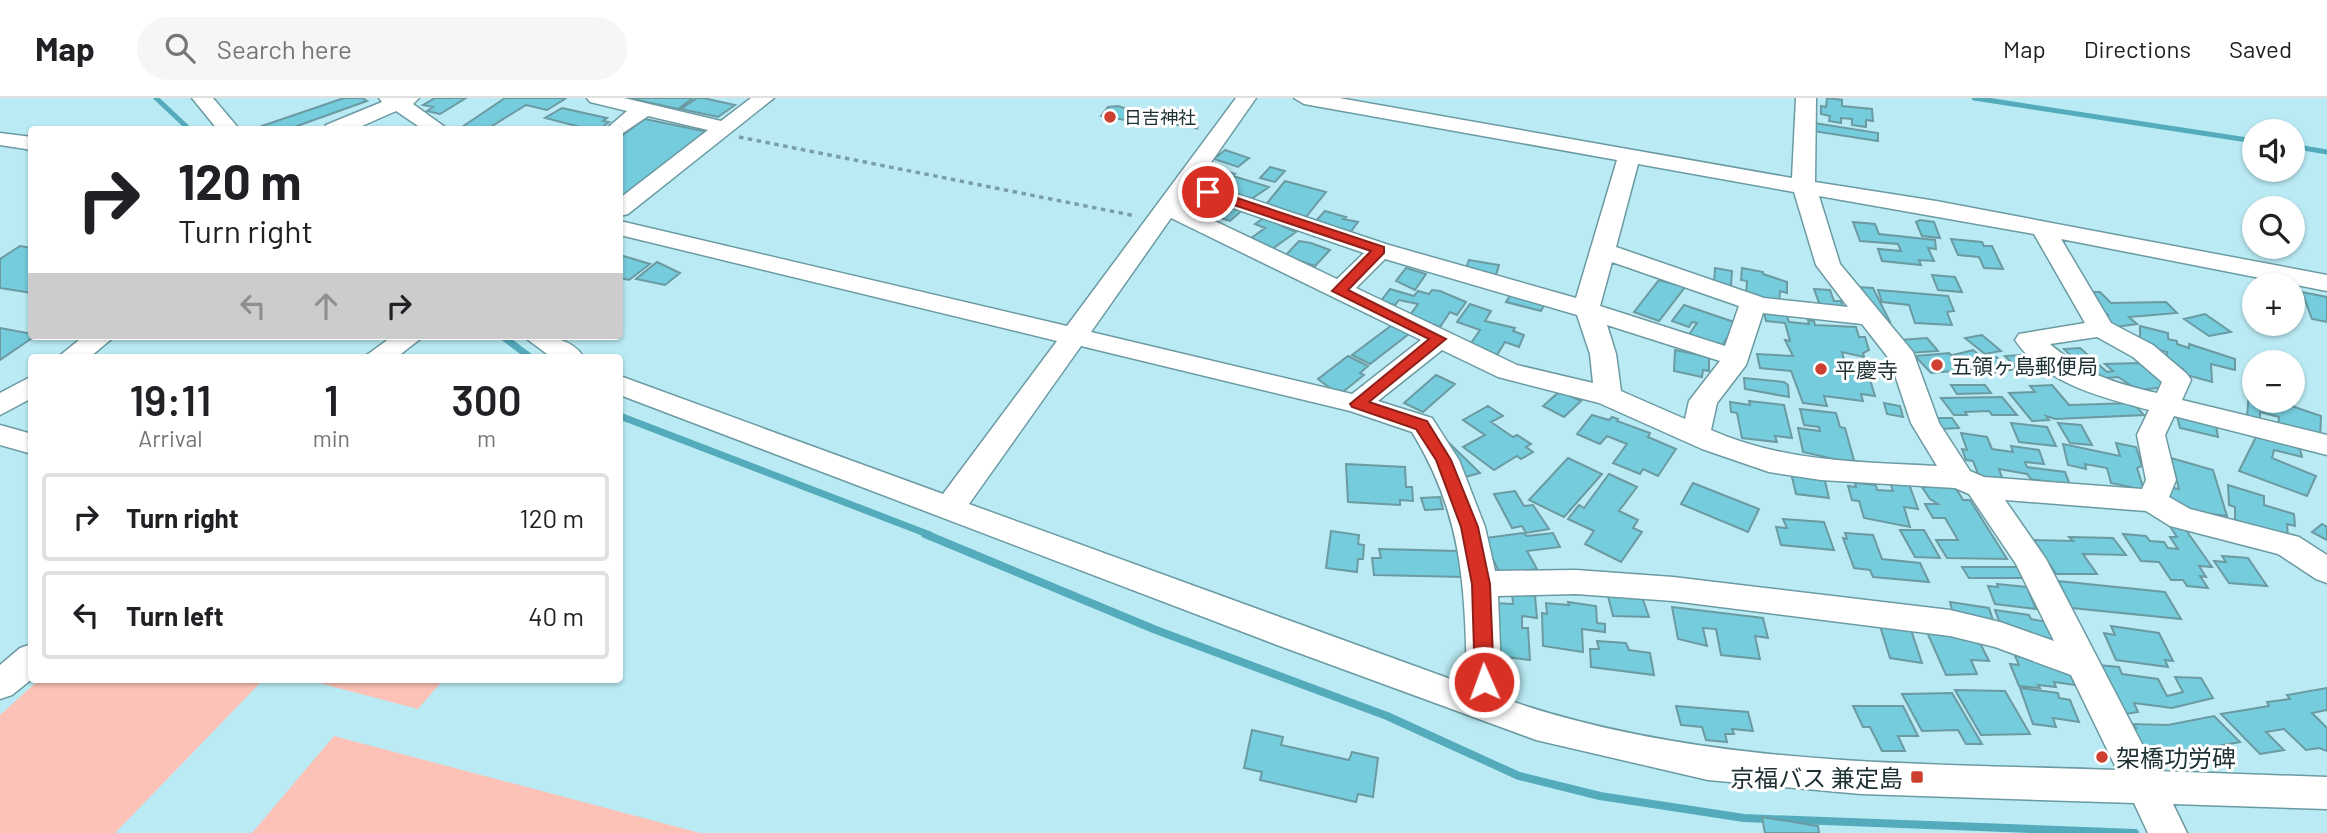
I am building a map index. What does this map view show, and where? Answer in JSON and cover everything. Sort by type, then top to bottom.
[{"type":"street","points":[[202,98],[226,126]]},
{"type":"street","points":[[597,98],[722,130]]},
{"type":"street","points":[[623,207],[764,98]]},
{"type":"street","points":[[949,509],[1246,98]]},
{"type":"street","points":[[1304,98],[2043,229],[2327,283]]},
{"type":"street","points":[[1806,98],[1803,187],[1812,205],[1828,265],[1903,358],[1925,424],[2030,559],[2168,833]]},
{"type":"street","points":[[343,126],[398,100],[434,126]]},
{"type":"street","points":[[621,126],[644,109]]},
{"type":"street","points":[[0,139],[28,143]]},
{"type":"street","points":[[1608,396],[1603,354],[1588,310],[1629,156]]},
{"type":"street","points":[[1184,184],[1380,250],[1588,310],[1677,341],[1735,357]]},
{"type":"street","points":[[1162,214],[1339,291],[1508,371],[1608,396],[1696,435],[1769,462],[2152,502],[2180,518],[2288,545],[2327,571]]},
{"type":"street","points":[[623,229],[1357,404],[1422,425],[1444,460],[1469,527],[1481,584],[1485,707]]},
{"type":"street","points":[[2043,229],[2101,328],[2143,351],[2177,380],[2151,435],[2161,480],[2152,502]]},
{"type":"street","points":[[1339,291],[1380,250]]},
{"type":"street","points":[[1604,251],[1753,303],[1870,317]]},
{"type":"street","points":[[1696,435],[1703,401],[1735,357],[1753,303]]},
{"type":"street","points":[[2101,328],[2028,340],[2066,372],[2103,389],[2327,445]]},
{"type":"street","points":[[1357,404],[1438,339]]},
{"type":"street","points":[[76,354],[96,340]]},
{"type":"street","points":[[383,354],[405,340]]},
{"type":"street","points":[[542,340],[565,354]]},
{"type":"street","points":[[623,386],[1536,725],[1708,764],[1861,778],[2327,793]]},
{"type":"street","points":[[0,406],[28,388]]},
{"type":"street","points":[[0,435],[28,443]]},
{"type":"street","points":[[1481,584],[1576,582],[1673,589],[1950,623],[2000,635],[2085,666]]},
{"type":"street","points":[[0,685],[28,661]]},
{"type":"path","points":[[1141,118],[1221,132]]},
{"type":"path","points":[[722,130],[1162,214]]},
{"type":"shaded area","points":[[36,683],[260,683],[115,833],[0,833],[0,715]]},
{"type":"shaded area","points":[[319,683],[441,683],[418,709]]},
{"type":"shaded area","points":[[334,736],[700,833],[252,833]]},
{"type":"building","points":[[344,98],[362,98],[367,101],[297,126],[262,126]]},
{"type":"building","points":[[435,98],[466,98],[440,114],[427,111],[433,107],[423,105]]},
{"type":"building","points":[[505,98],[565,99],[547,110],[526,105],[492,126],[463,126]]},
{"type":"building","points":[[629,98],[693,98],[678,109]]},
{"type":"building","points":[[697,98],[735,105],[718,117],[681,109]]},
{"type":"building","points":[[1827,98],[1842,100],[1842,106],[1872,109],[1873,121],[1866,120],[1866,127],[1852,125],[1852,119],[1841,118],[1841,123],[1829,121],[1830,116],[1821,114],[1821,106],[1826,107]]},
{"type":"building","points":[[1118,106],[1133,111],[1125,120],[1101,116],[1108,107]]},
{"type":"building","points":[[562,108],[607,118],[603,121],[609,122],[604,126],[576,126],[545,118]]},
{"type":"building","points":[[645,119],[708,132],[623,197],[623,135]]},
{"type":"building","points":[[1814,123],[1878,133],[1878,141],[1813,131]]},
{"type":"building","points":[[1225,150],[1249,158],[1238,167],[1214,159]]},
{"type":"building","points":[[1270,167],[1285,171],[1275,182],[1260,178]]},
{"type":"building","points":[[1219,169],[1269,187],[1247,202],[1224,195],[1233,186],[1204,182]]},
{"type":"building","points":[[1285,181],[1326,192],[1306,217],[1264,207]]},
{"type":"building","points":[[1224,200],[1246,207],[1230,221],[1208,214]]},
{"type":"building","points":[[1325,211],[1358,222],[1349,234],[1314,223]]},
{"type":"building","points":[[1264,218],[1296,232],[1272,249],[1250,239],[1265,228],[1255,224]]},
{"type":"building","points":[[1853,222],[1875,224],[1879,234],[1935,240],[1936,249],[1928,248],[1934,261],[1919,260],[1921,265],[1882,261],[1878,249],[1901,251],[1898,244],[1860,241]]},
{"type":"building","points":[[1916,222],[1934,222],[1940,238],[1922,236]]},
{"type":"building","points":[[1951,239],[1982,242],[1984,246],[1992,246],[2003,269],[1984,268],[1979,257],[1958,255]]},
{"type":"building","points":[[1299,241],[1330,250],[1315,266],[1285,256]]},
{"type":"building","points":[[20,246],[28,247],[28,292],[0,288],[0,259]]},
{"type":"building","points":[[623,256],[650,264],[629,280],[623,279]]},
{"type":"building","points":[[1469,260],[1499,265],[1496,275],[1466,269]]},
{"type":"building","points":[[657,262],[680,273],[665,285],[636,279]]},
{"type":"building","points":[[1406,268],[1426,274],[1415,290],[1396,281]]},
{"type":"building","points":[[1715,268],[1732,271],[1731,286],[1714,283]]},
{"type":"building","points":[[1742,268],[1763,272],[1787,282],[1787,293],[1780,291],[1779,304],[1746,295],[1747,281],[1741,280]]},
{"type":"building","points":[[1932,275],[1955,277],[1962,292],[1938,290]]},
{"type":"building","points":[[1659,280],[1685,287],[1659,321],[1634,312]]},
{"type":"building","points":[[1857,287],[1873,288],[1890,322],[1874,321]]},
{"type":"building","points":[[1390,289],[1414,296],[1418,291],[1429,294],[1432,290],[1440,291],[1466,302],[1457,315],[1450,312],[1440,327],[1410,315],[1418,304],[1399,300],[1395,305],[1381,301]]},
{"type":"building","points":[[1814,289],[1830,290],[1834,301],[1841,301],[1845,314],[1822,311]]},
{"type":"building","points":[[1878,290],[1948,296],[1954,311],[1947,312],[1952,325],[1915,323],[1909,305],[1882,302]]},
{"type":"building","points":[[2084,292],[2100,292],[2111,303],[2166,302],[2177,313],[2129,317],[2137,324],[2108,328],[2096,315],[2109,315],[2097,312]]},
{"type":"building","points":[[2305,293],[2327,297],[2327,322],[2312,319]]},
{"type":"building","points":[[1511,294],[1545,303],[1541,311],[1506,302]]},
{"type":"building","points":[[1470,304],[1491,311],[1485,321],[1515,328],[1513,331],[1524,335],[1519,347],[1505,342],[1497,355],[1471,343],[1480,330],[1457,322]]},
{"type":"building","points":[[1684,305],[1737,323],[1733,338],[1728,336],[1721,348],[1688,336],[1697,323],[1692,322],[1689,327],[1672,321]]},
{"type":"building","points":[[1764,313],[1787,316],[1789,322],[1809,324],[1808,320],[1814,321],[1815,325],[1856,327],[1859,337],[1865,337],[1869,350],[1863,353],[1864,357],[1842,352],[1845,363],[1856,364],[1859,372],[1868,373],[1875,396],[1861,394],[1863,401],[1824,396],[1827,406],[1803,403],[1791,371],[1760,368],[1757,354],[1793,356],[1785,340],[1790,341],[1785,323],[1766,321]]},
{"type":"building","points":[[2205,314],[2231,332],[2209,336],[2184,319]]},
{"type":"building","points":[[1392,325],[1409,334],[1370,364],[1352,355]]},
{"type":"building","points":[[2140,326],[2168,333],[2168,339],[2177,341],[2177,344],[2189,348],[2189,344],[2235,359],[2235,370],[2211,364],[2212,382],[2183,374],[2183,369],[2166,364],[2167,352],[2140,345]]},
{"type":"building","points":[[0,328],[28,333],[29,340],[0,360]]},
{"type":"building","points":[[1982,335],[2001,351],[1985,354],[1965,338]]},
{"type":"building","points":[[1927,338],[1938,351],[1909,353],[1898,340]]},
{"type":"building","points":[[2080,348],[2107,372],[2113,371],[2105,364],[2141,363],[2168,387],[2138,390],[2118,377],[2096,379],[2064,349]]},
{"type":"building","points":[[1675,350],[1709,357],[1709,371],[1703,370],[1702,377],[1674,371]]},
{"type":"building","points":[[1973,350],[1984,359],[1996,357],[2015,369],[1979,376],[1953,355]]},
{"type":"building","points":[[1949,353],[1965,370],[1931,373],[1915,356]]},
{"type":"building","points":[[2037,354],[2055,371],[2022,373],[2005,356]]},
{"type":"building","points":[[1348,356],[1368,366],[1360,373],[1364,375],[1339,395],[1318,379]]},
{"type":"building","points":[[1436,375],[1455,384],[1423,412],[1404,403]]},
{"type":"building","points":[[1744,378],[1784,382],[1788,385],[1789,397],[1745,389]]},
{"type":"building","points":[[1951,385],[1985,385],[1991,393],[1957,394]]},
{"type":"building","points":[[2052,385],[2069,405],[2133,403],[2144,415],[2055,419],[2046,416],[2049,420],[2032,421],[2009,393],[2035,392],[2030,386]]},
{"type":"building","points":[[1560,391],[1581,401],[1564,417],[1543,406]]},
{"type":"building","points":[[2002,397],[2017,415],[1992,415],[1989,411],[1954,415],[1941,398]]},
{"type":"building","points":[[1749,401],[1784,405],[1792,438],[1775,436],[1777,442],[1742,438],[1737,413],[1731,412],[1730,402],[1750,405]]},
{"type":"building","points":[[1884,403],[1900,406],[1903,417],[1887,414]]},
{"type":"building","points":[[1488,406],[1503,416],[1491,422],[1513,437],[1517,435],[1531,444],[1526,447],[1533,452],[1521,459],[1517,456],[1494,470],[1463,447],[1485,435],[1463,420]]},
{"type":"building","points":[[1800,409],[1836,413],[1840,427],[1845,428],[1855,464],[1803,452],[1798,428],[1820,431],[1819,427],[1804,425]]},
{"type":"building","points":[[2305,411],[2321,416],[2320,442],[2278,428],[2279,417],[2264,413],[2305,413]]},
{"type":"building","points":[[2247,413],[2260,413],[2260,423],[2247,419]]},
{"type":"building","points":[[1592,415],[1609,420],[1612,417],[1618,419],[1617,421],[1650,433],[1648,437],[1676,449],[1658,476],[1643,469],[1640,474],[1613,463],[1627,444],[1607,436],[1600,444],[1577,434]]},
{"type":"building","points":[[2177,416],[2216,425],[2218,437],[2180,428]]},
{"type":"building","points":[[1932,418],[1952,418],[1959,428],[1939,429]]},
{"type":"building","points":[[2011,423],[2047,427],[2056,446],[2019,442]]},
{"type":"building","points":[[2058,423],[2081,425],[2092,445],[2070,443]]},
{"type":"building","points":[[1961,433],[1987,437],[1992,449],[2013,452],[2011,446],[2039,450],[2044,464],[2025,462],[2027,467],[2065,472],[2070,485],[2031,479],[2027,474],[1999,469],[2004,483],[1980,479],[1973,461],[1966,460],[1962,449],[1967,450]]},
{"type":"building","points":[[2257,435],[2299,445],[2302,457],[2274,450],[2272,458],[2316,476],[2307,496],[2239,471]]},
{"type":"building","points":[[1449,443],[1480,473],[1465,477],[1442,447]]},
{"type":"building","points":[[2116,443],[2136,447],[2142,466],[2137,468],[2144,490],[2111,483],[2107,468],[2085,464],[2086,469],[2068,465],[2063,444],[2120,456]]},
{"type":"building","points":[[1568,458],[1602,474],[1564,517],[1529,500]]},
{"type":"building","points":[[2171,458],[2213,470],[2227,516],[2173,509],[2168,487],[2179,489]]},
{"type":"building","points":[[1346,464],[1405,467],[1406,487],[1412,487],[1413,501],[1400,500],[1400,505],[1348,502]]},
{"type":"building","points":[[1791,473],[1824,477],[1829,498],[1796,494]]},
{"type":"building","points":[[1609,474],[1637,487],[1619,511],[1638,520],[1633,528],[1642,532],[1621,562],[1585,544],[1594,531],[1568,519],[1579,505],[1584,508]]},
{"type":"building","points":[[1890,482],[1909,484],[1918,509],[1904,507],[1910,527],[1864,518],[1859,501],[1852,500],[1848,486],[1856,487],[1855,483],[1876,485],[1877,490],[1893,491]]},
{"type":"building","points":[[1693,483],[1759,509],[1748,532],[1681,504]]},
{"type":"building","points":[[2228,485],[2264,496],[2264,505],[2294,514],[2295,526],[2287,524],[2288,537],[2235,520],[2235,507],[2229,505]]},
{"type":"building","points":[[1922,487],[1955,487],[1963,500],[1970,500],[2007,559],[1947,558],[1936,540],[1958,540],[1945,518],[1933,518],[1925,504],[1938,504],[1930,499]]},
{"type":"building","points":[[1515,491],[1524,506],[1533,505],[1549,529],[1526,533],[1522,526],[1512,528],[1494,494]]},
{"type":"building","points":[[1440,497],[1443,509],[1425,510],[1421,498]]},
{"type":"building","points":[[1783,519],[1824,522],[1834,550],[1781,545],[1776,527],[1787,528]]},
{"type":"building","points":[[2322,524],[2327,527],[2327,540],[2312,532]]},
{"type":"building","points":[[2169,525],[2183,526],[2212,567],[2199,566],[2206,577],[2200,576],[2208,588],[2187,586],[2183,580],[2171,580],[2159,562],[2141,561],[2123,534],[2146,536],[2150,541],[2164,542],[2168,548],[2178,549],[2170,537],[2177,537]]},
{"type":"building","points":[[1900,530],[1924,530],[1940,558],[1915,557]]},
{"type":"building","points":[[1331,531],[1359,535],[1358,544],[1364,545],[1363,559],[1358,559],[1357,572],[1326,568]]},
{"type":"building","points":[[1523,533],[1527,536],[1553,533],[1560,547],[1527,551],[1537,569],[1500,574],[1493,559],[1488,559],[1478,539]]},
{"type":"building","points":[[1845,533],[1873,535],[1882,559],[1920,563],[1929,582],[1873,577],[1870,570],[1854,568],[1843,538],[1847,539]]},
{"type":"building","points":[[2069,537],[2113,538],[2126,555],[2083,554],[2097,574],[2056,574],[2034,540],[2073,541]]},
{"type":"building","points":[[1379,549],[1458,551],[1464,577],[1374,575],[1372,558],[1381,558]]},
{"type":"building","points":[[2222,556],[2248,558],[2267,586],[2229,583],[2214,561],[2226,562]]},
{"type":"building","points":[[1962,567],[2023,567],[2030,578],[1969,578]]},
{"type":"building","points":[[2058,581],[2165,592],[2181,619],[2072,608]]},
{"type":"building","points":[[1997,584],[2027,587],[2036,609],[1995,604],[1988,586],[1998,587]]},
{"type":"building","points":[[1512,593],[1535,596],[1537,618],[1522,616],[1522,628],[1528,628],[1530,660],[1498,656],[1495,603],[1513,604]]},
{"type":"building","points":[[1608,596],[1642,597],[1649,617],[1613,616]]},
{"type":"building","points":[[1568,602],[1596,606],[1597,623],[1605,624],[1605,632],[1582,629],[1583,652],[1543,646],[1542,613],[1547,614],[1546,603],[1569,605]]},
{"type":"building","points":[[1950,602],[1989,608],[1994,623],[1954,617]]},
{"type":"building","points":[[1672,607],[1763,618],[1768,638],[1755,636],[1760,659],[1721,655],[1716,629],[1703,628],[1707,646],[1678,639]]},
{"type":"building","points":[[1995,610],[2029,615],[2031,619],[2047,622],[2053,640],[2001,626]]},
{"type":"building","points":[[1880,626],[1911,630],[1922,663],[1890,658]]},
{"type":"building","points":[[2111,626],[2159,633],[2173,661],[2165,660],[2168,667],[2116,660],[2104,633],[2115,635]]},
{"type":"building","points":[[1927,632],[1976,635],[1989,661],[1971,660],[1977,674],[1946,675]]},
{"type":"building","points":[[1597,641],[1626,643],[1629,650],[1650,653],[1654,675],[1591,667],[1590,649],[1599,649]]},
{"type":"building","points":[[2015,656],[2065,662],[2075,685],[2054,682],[2056,687],[2019,686],[2010,664],[2019,665]]},
{"type":"building","points":[[2098,665],[2119,667],[2122,674],[2158,679],[2167,696],[2183,692],[2175,677],[2201,678],[2213,698],[2172,708],[2134,703],[2138,712],[2120,715]]},
{"type":"building","points":[[2020,688],[2058,693],[2059,698],[2070,700],[2079,722],[2053,718],[2056,727],[2033,724]]},
{"type":"building","points":[[2327,688],[2327,710],[2312,713],[2327,728],[2327,751],[2319,748],[2306,750],[2284,729],[2266,732],[2284,750],[2260,754],[2221,714],[2269,706],[2267,702],[2290,699],[2287,695]]},
{"type":"building","points":[[1955,690],[2005,691],[2030,734],[1981,735]]},
{"type":"building","points":[[1952,693],[1982,744],[1966,744],[1958,730],[1922,731],[1902,694]]},
{"type":"building","points":[[1676,706],[1748,712],[1753,731],[1732,729],[1734,734],[1725,734],[1727,742],[1706,740],[1702,727],[1681,725]]},
{"type":"building","points":[[1853,706],[1903,706],[1918,736],[1898,736],[1905,751],[1882,751],[1870,727],[1863,727]]},
{"type":"building","points":[[2214,716],[2240,742],[2195,750],[2199,762],[2188,761],[2190,764],[2145,761],[2130,729],[2136,728],[2132,724],[2168,725]]},
{"type":"building","points":[[1252,730],[1283,737],[1281,745],[1349,760],[1352,752],[1378,758],[1373,797],[1358,794],[1356,802],[1260,780],[1262,772],[1244,768]]},
{"type":"building","points":[[1762,817],[1818,826],[1819,833],[1765,833]]},
{"type":"waterway","points":[[156,98],[186,126]]},
{"type":"waterway","points":[[1974,98],[2242,139]]},
{"type":"waterway","points":[[2305,148],[2327,152]]},
{"type":"waterway","points":[[507,340],[526,354]]},
{"type":"waterway","points":[[623,417],[930,535]]},
{"type":"waterway","points":[[925,534],[1156,630],[1387,716],[1519,776],[1600,796],[1744,818],[2135,833]]},
{"type":"place","name":"日吉神社","points":[[1110,117]]},
{"type":"place","name":"五領ヶ島郵便局","points":[[1937,365]]},
{"type":"place","name":"平慶寺","points":[[1821,369]]},
{"type":"place","name":"架橋功労碑","points":[[2102,757]]},
{"type":"place","name":"京福バス 兼定島","points":[[1917,777]]},
{"type":"route","points":[[1208,192],[1380,250],[1339,291],[1438,339],[1357,404],[1422,425],[1444,460],[1469,527],[1481,584],[1484,682]]}]
